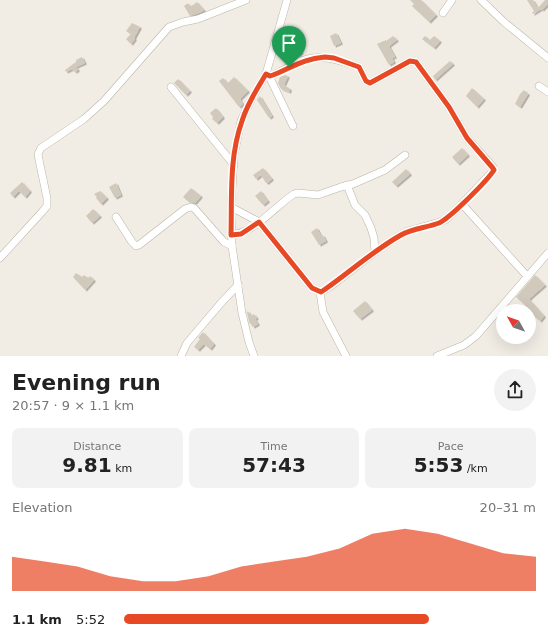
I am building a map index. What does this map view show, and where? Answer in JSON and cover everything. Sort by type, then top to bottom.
[{"type":"street","points":[[0,258],[47,206],[47,198],[38,154],[41,148],[84,119],[104,101],[169,27],[198,19],[246,0]]},
{"type":"street","points":[[254,356],[248,342],[242,313],[232,246],[231,207],[234,155],[242,121],[250,102],[268,75],[287,0]]},
{"type":"street","points":[[443,14],[452,0]]},
{"type":"street","points":[[481,0],[504,22],[548,58]]},
{"type":"street","points":[[268,75],[301,61],[311,58],[325,57],[334,58],[359,67],[366,81],[370,83],[410,61],[416,62],[449,107],[467,138],[494,169],[462,204],[446,218],[440,222],[408,231],[375,252],[320,292],[322,312],[346,356]]},
{"type":"street","points":[[268,75],[293,126]]},
{"type":"street","points":[[539,86],[548,92]]},
{"type":"street","points":[[171,87],[234,165]]},
{"type":"street","points":[[231,235],[241,234],[259,222],[294,194],[318,195],[354,184],[385,170],[404,155]]},
{"type":"street","points":[[347,186],[355,205],[365,215],[371,228],[375,252]]},
{"type":"street","points":[[462,204],[527,276]]},
{"type":"street","points":[[116,217],[136,246],[185,209],[191,207],[194,208],[224,242],[232,246]]},
{"type":"street","points":[[231,207],[259,222],[312,288],[321,292]]},
{"type":"street","points":[[437,356],[464,345],[476,336],[548,253]]},
{"type":"street","points":[[181,356],[187,343],[238,285]]},
{"type":"building","points":[[410,0],[421,0],[436,15],[429,22],[412,6],[414,4]]},
{"type":"building","points":[[527,0],[533,0],[538,8],[545,0],[548,0],[548,4],[542,10],[541,9],[533,14],[532,13],[534,11]]},
{"type":"building","points":[[197,2],[204,10],[190,16],[184,6],[188,3],[190,7]]},
{"type":"building","points":[[132,23],[140,27],[131,44],[126,39],[131,34],[126,31]]},
{"type":"building","points":[[336,33],[341,43],[334,46],[330,36]]},
{"type":"building","points":[[294,35],[301,35],[302,45],[296,46],[302,52],[298,56],[294,52],[296,51]]},
{"type":"building","points":[[393,36],[397,40],[389,46],[395,57],[392,58],[394,62],[389,65],[377,44],[386,41]]},
{"type":"building","points":[[425,36],[430,40],[434,36],[440,41],[434,48],[422,39]]},
{"type":"building","points":[[82,57],[85,63],[76,67],[78,70],[75,72],[72,69],[66,72],[65,70],[76,62],[76,60]]},
{"type":"building","points":[[450,61],[453,64],[435,80],[433,76]]},
{"type":"building","points":[[285,75],[288,76],[284,85],[290,89],[289,92],[281,89],[278,83],[280,77]]},
{"type":"building","points":[[234,77],[248,91],[240,99],[243,104],[239,107],[219,81],[223,78],[228,83]]},
{"type":"building","points":[[178,79],[190,91],[186,95],[174,83]]},
{"type":"building","points":[[472,88],[484,99],[477,107],[466,96]]},
{"type":"building","points":[[524,90],[528,94],[520,107],[515,104],[520,94]]},
{"type":"building","points":[[260,96],[272,116],[269,118],[257,100]]},
{"type":"building","points":[[216,108],[223,117],[217,123],[212,119],[213,117],[210,113]]},
{"type":"building","points":[[462,148],[468,155],[458,164],[452,157]]},
{"type":"building","points":[[263,168],[272,179],[267,183],[261,175],[256,179],[253,175]]},
{"type":"building","points":[[406,169],[410,174],[396,186],[392,182]]},
{"type":"building","points":[[22,182],[30,191],[25,197],[19,191],[13,197],[10,193]]},
{"type":"building","points":[[116,183],[121,195],[115,198],[109,187]]},
{"type":"building","points":[[191,188],[201,196],[195,203],[189,202],[183,197]]},
{"type":"building","points":[[100,191],[107,198],[101,204],[94,194]]},
{"type":"building","points":[[261,191],[268,201],[263,205],[255,196]]},
{"type":"building","points":[[93,209],[100,216],[92,223],[86,216]]},
{"type":"building","points":[[317,228],[321,236],[323,235],[326,241],[319,245],[311,232]]},
{"type":"building","points":[[76,273],[82,277],[84,275],[88,278],[90,276],[94,280],[85,290],[73,277]]},
{"type":"building","points":[[535,275],[545,285],[529,299],[533,304],[524,304],[516,297]]},
{"type":"building","points":[[365,301],[372,310],[360,319],[353,311]]},
{"type":"building","points":[[536,307],[544,316],[540,321],[536,318]]},
{"type":"building","points":[[248,311],[251,316],[254,314],[257,318],[255,319],[258,324],[253,327],[249,322]]},
{"type":"building","points":[[203,332],[214,344],[210,349],[204,344],[198,350],[194,347],[200,339],[198,338]]},
{"type":"route","points":[[311,58],[334,58],[359,67],[366,81],[370,83],[410,61],[416,62],[449,107],[461,130],[494,170],[462,204],[446,218],[433,225],[408,231],[400,235],[324,290],[321,292],[317,291],[312,288],[259,222],[241,234],[231,235],[234,155],[242,121],[250,102],[266,74],[270,76],[289,67],[311,58]]}]
